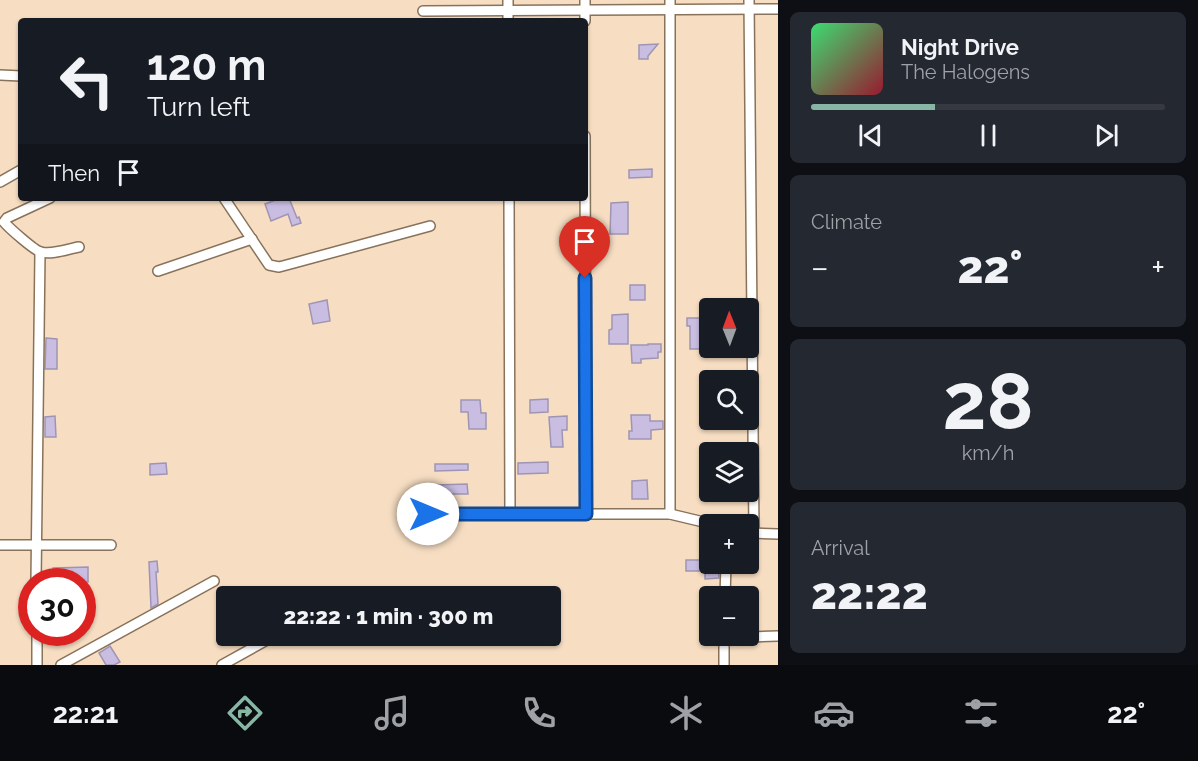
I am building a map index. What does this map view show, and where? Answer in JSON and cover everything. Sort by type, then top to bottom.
[{"type":"street","points":[[508,0],[508,16]]},
{"type":"street","points":[[585,0],[585,18]]},
{"type":"street","points":[[423,11],[508,16],[670,5],[749,5],[778,9]]},
{"type":"street","points":[[670,5],[670,514]]},
{"type":"street","points":[[749,5],[751,514]]},
{"type":"street","points":[[0,75],[18,76]]},
{"type":"street","points":[[0,182],[18,172]]},
{"type":"street","points":[[44,201],[7,218],[4,222],[40,252],[50,253],[79,247]]},
{"type":"street","points":[[226,201],[269,266],[279,267],[430,226]]},
{"type":"street","points":[[509,201],[510,514]]},
{"type":"street","points":[[585,201],[586,514]]},
{"type":"street","points":[[158,271],[252,239]]},
{"type":"street","points":[[36,568],[40,252]]},
{"type":"street","points":[[428,514],[670,514],[699,521]]},
{"type":"street","points":[[759,533],[778,534]]},
{"type":"street","points":[[0,545],[111,545]]},
{"type":"street","points":[[61,665],[214,581]]},
{"type":"street","points":[[759,636],[778,636]]},
{"type":"street","points":[[36,646],[37,665]]},
{"type":"street","points":[[222,665],[256,646]]},
{"type":"street","points":[[724,646],[724,665]]},
{"type":"building","points":[[658,44],[648,59],[639,59],[639,45]]},
{"type":"building","points":[[652,169],[652,177],[629,178],[629,170]]},
{"type":"building","points":[[273,201],[290,201],[301,223],[292,226],[288,214],[271,221],[265,204]]},
{"type":"building","points":[[628,202],[628,234],[610,234],[611,203]]},
{"type":"building","points":[[630,285],[645,285],[645,300],[630,300]]},
{"type":"building","points":[[327,300],[330,321],[313,324],[309,304]]},
{"type":"building","points":[[628,314],[628,344],[609,344],[612,315]]},
{"type":"building","points":[[687,318],[699,318],[699,349],[690,349],[690,326],[687,326]]},
{"type":"building","points":[[46,338],[57,339],[57,369],[45,369]]},
{"type":"building","points":[[661,344],[658,358],[641,359],[641,363],[632,363],[631,345]]},
{"type":"building","points":[[548,399],[548,412],[530,413],[530,400]]},
{"type":"building","points":[[461,400],[480,400],[481,413],[486,413],[486,429],[469,429],[468,412],[461,412]]},
{"type":"building","points":[[631,415],[650,415],[650,421],[663,421],[663,429],[651,430],[651,439],[629,439],[629,431],[632,431]]},
{"type":"building","points":[[55,416],[56,437],[45,437],[45,417]]},
{"type":"building","points":[[567,416],[567,430],[562,430],[563,447],[551,447],[549,417]]},
{"type":"building","points":[[548,462],[548,473],[518,474],[518,463]]},
{"type":"building","points":[[166,463],[167,474],[150,475],[150,464]]},
{"type":"building","points":[[435,464],[468,464],[468,470],[435,471]]},
{"type":"building","points":[[647,480],[648,499],[632,499],[632,481]]},
{"type":"building","points":[[467,484],[468,494],[436,494],[436,485]]},
{"type":"building","points":[[686,560],[699,560],[699,571],[686,571]]},
{"type":"building","points":[[157,561],[158,604],[151,608],[149,562]]},
{"type":"building","points":[[705,574],[719,574],[719,578],[705,579]]},
{"type":"building","points":[[110,646],[120,662],[106,665],[99,653]]},
{"type":"route","points":[[428,514],[586,514],[585,278]]}]
